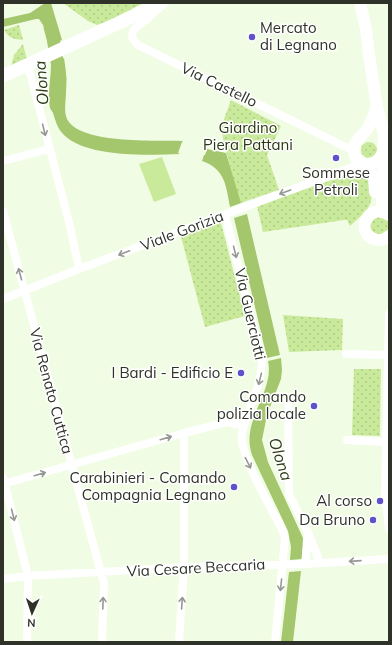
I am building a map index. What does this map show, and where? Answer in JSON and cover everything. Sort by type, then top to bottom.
[{"type":"main road","points":[[3,76],[163,3]]},
{"type":"street","name":"Via Castello","points":[[163,3],[147,20],[136,26],[131,36],[133,41],[138,45],[359,159]]},
{"type":"street","points":[[359,159],[373,163],[377,162],[380,159],[383,150],[386,134],[377,107],[366,29],[360,4]]},
{"type":"street","points":[[28,65],[70,226],[79,269]]},
{"type":"street","points":[[377,107],[371,122],[355,144],[359,159],[373,176],[375,183],[375,204],[365,223],[367,234],[377,240],[384,239],[389,236]]},
{"type":"street","points":[[360,138],[367,135],[374,136],[380,141],[383,150],[382,204],[387,214]]},
{"type":"street","points":[[3,161],[49,149]]},
{"type":"street","name":"Viale Gorizia","points":[[3,299],[79,269],[351,168],[359,159]]},
{"type":"street","name":"Via Renato Cuttica","points":[[3,211],[104,583],[102,642]]},
{"type":"street","points":[[371,214],[378,211],[387,214]]},
{"type":"street","name":"Via Guerciotti","points":[[225,215],[262,360],[258,387],[241,436],[245,457],[282,529],[285,538],[285,564],[275,642]]},
{"type":"street","points":[[389,314],[388,427],[386,442],[385,493],[389,529]]},
{"type":"street","points":[[346,354],[388,355]]},
{"type":"street","points":[[288,404],[289,494],[308,532],[320,563]]},
{"type":"street","points":[[28,642],[28,576],[4,482],[72,465],[227,422],[244,426]]},
{"type":"street","points":[[179,642],[184,567],[184,433]]},
{"type":"street","points":[[347,440],[386,442]]},
{"type":"street","points":[[303,564],[308,532]]},
{"type":"street","name":"Via Cesare Beccaria","points":[[3,579],[28,576],[101,573],[184,567],[303,564],[389,558]]},
{"type":"green space","points":[[63,3],[143,3],[109,21],[97,25],[88,21]]},
{"type":"green space","points":[[19,25],[23,40],[12,38],[4,30]]},
{"type":"green space","points":[[23,44],[27,60],[11,67],[14,55]]},
{"type":"green space","name":"Giardino Piera Pattani","points":[[231,100],[281,126],[267,155],[279,190],[240,203],[224,144],[221,127]]},
{"type":"green space","points":[[369,142],[376,147],[377,150],[372,157],[369,158],[362,153],[361,150],[366,143]]},
{"type":"green space","points":[[162,157],[176,194],[154,202],[139,164]]},
{"type":"green space","points":[[355,172],[365,172],[370,180],[372,193],[370,205],[350,226],[347,220],[344,220],[263,232],[257,206]]},
{"type":"green space","points":[[376,216],[389,219],[389,233],[386,236],[372,234],[369,224]]},
{"type":"green space","points":[[221,223],[245,316],[205,327],[180,233]]},
{"type":"green space","points":[[283,315],[343,319],[342,350],[289,352]]},
{"type":"green space","points":[[354,369],[381,369],[380,436],[352,435]]},
{"type":"shaded area","points":[[45,3],[51,3],[62,40],[50,45],[47,31],[39,19],[3,27],[3,19],[30,13]]},
{"type":"shaded area","points":[[64,58],[66,71],[65,113],[72,125],[84,132],[118,139],[183,141],[178,153],[180,154],[119,154],[88,148],[64,135],[58,127],[50,108],[49,97],[51,65]]},
{"type":"shaded area","points":[[207,149],[226,153],[241,203],[230,207],[225,185],[220,173],[210,164],[202,161]]},
{"type":"shaded area","points":[[247,214],[280,355],[267,358],[234,218]]},
{"type":"shaded area","points":[[281,358],[281,379],[267,415],[262,440],[268,462],[303,538],[302,559],[290,560],[291,547],[288,531],[252,455],[250,442],[250,430],[267,384],[269,373],[268,361]]},
{"type":"shaded area","points":[[301,571],[293,642],[281,642],[289,572]]},
{"type":"waterway","name":"Olona","points":[[50,27],[60,79]]},
{"type":"place","name":"Mercato di Legnano","points":[[252,37]]},
{"type":"place","name":"Sommese Petroli","points":[[336,158]]},
{"type":"place","name":"I Bardi - Edificio E","points":[[241,373]]},
{"type":"place","name":"Comando polizia locale","points":[[314,406]]},
{"type":"place","name":"Carabinieri - Comando Compagnia Legnano","points":[[234,487]]},
{"type":"place","name":"Al corso","points":[[380,501]]},
{"type":"place","name":"Da Bruno","points":[[373,520]]}]
